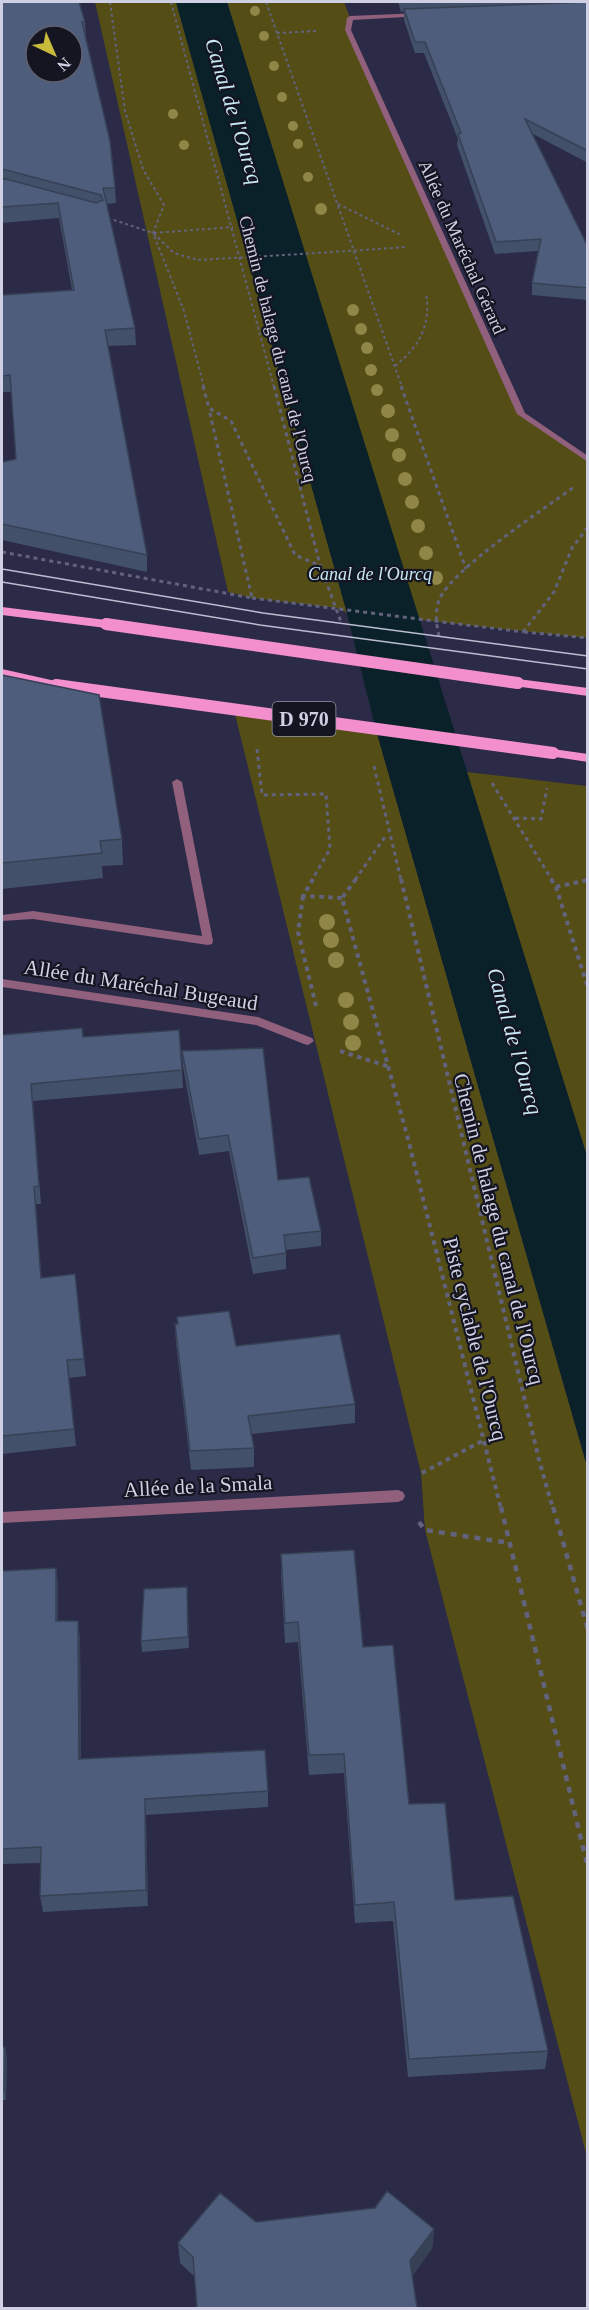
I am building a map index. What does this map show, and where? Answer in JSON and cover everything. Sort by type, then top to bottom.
[{"type":"main road","points":[[2,611],[588,692]]},
{"type":"main road","name":"D 970","points":[[2,672],[56,686],[588,758]]},
{"type":"street","name":"Allée du Maréchal Gérard","points":[[433,15],[351,18],[348,30],[521,414],[588,460]]},
{"type":"street","points":[[2,918],[33,915],[208,941],[177,782]]},
{"type":"street","name":"Allée du Maréchal Bugeaud","points":[[2,983],[258,1022],[308,1041]]},
{"type":"street","name":"Allée de la Smala","points":[[2,1518],[398,1496]]},
{"type":"path","points":[[110,2],[125,111],[143,169],[164,205],[153,233],[184,311],[209,408],[252,598]]},
{"type":"path","name":"Chemin de halage du canal de l'Ourcq","points":[[171,2],[233,227],[320,565],[295,555],[231,421],[209,408]]},
{"type":"path","points":[[266,2],[466,569],[578,484]]},
{"type":"path","points":[[277,33],[322,31]]},
{"type":"path","points":[[337,204],[405,236]]},
{"type":"path","points":[[99,215],[153,233],[233,227]]},
{"type":"path","points":[[153,233],[174,253],[198,260],[444,244]]},
{"type":"path","points":[[395,366],[416,350],[426,327],[426,289]]},
{"type":"path","points":[[523,632],[554,592],[572,548],[588,527]]},
{"type":"path","points":[[2,552],[252,598],[588,638]]},
{"type":"path","points":[[252,712],[262,795],[326,794],[330,849],[303,896],[298,932],[327,1047]]},
{"type":"path","points":[[514,818],[542,819],[553,753]]},
{"type":"path","name":"Chemin de halage du canal de l'Ourcq","points":[[342,898],[388,833],[539,1460],[588,1630]]},
{"type":"path","points":[[588,880],[555,887],[588,988]]},
{"type":"path","points":[[303,896],[342,898]]},
{"type":"path","name":"Piste cyclable de l'Ourcq","points":[[342,898],[391,1067],[485,1440],[588,1868]]},
{"type":"path","points":[[308,1041],[391,1067]]},
{"type":"path","points":[[485,1440],[421,1473],[398,1496],[425,1530],[510,1543]]},
{"type":"shaded area","points":[[95,2],[176,2],[347,613],[337,608],[252,598],[228,592]]},
{"type":"shaded area","points":[[227,2],[344,2],[350,18],[348,30],[521,414],[587,460],[587,638],[421,620],[417,615]]},
{"type":"shaded area","points":[[234,710],[376,730],[587,1466],[587,2157],[425,1530],[421,1473]]},
{"type":"shaded area","points":[[466,772],[587,786],[587,1156]]},
{"type":"water","name":"Canal de l'Ourcq","points":[[176,2],[227,2],[587,1156],[587,1466],[376,730],[345,606]]},
{"type":"building","points":[[2,2],[79,2],[85,22],[82,22],[82,24],[24,24],[24,84],[84,84],[84,30],[110,141],[115,188],[103,188],[135,328],[105,330],[147,555],[2,524],[2,462],[16,459],[10,375],[2,376],[2,295],[74,290],[58,203],[2,207],[2,178],[96,203],[103,200],[101,195],[2,169]]},
{"type":"building","points":[[588,2],[588,151],[525,119],[588,247],[588,288],[532,283],[541,239],[496,242],[458,134],[461,133],[425,42],[415,42],[404,9]]},
{"type":"building","points":[[2,675],[99,695],[122,839],[100,841],[102,853],[2,863]]},
{"type":"building","points":[[82,1028],[83,1037],[179,1030],[182,1070],[31,1084],[39,1186],[34,1187],[41,1278],[75,1274],[84,1359],[67,1360],[74,1429],[2,1436],[2,1035]]},
{"type":"building","points":[[263,1048],[278,1180],[309,1177],[321,1231],[284,1235],[286,1253],[253,1258],[228,1135],[199,1139],[182,1051]]},
{"type":"building","points":[[229,1311],[236,1346],[340,1334],[355,1404],[248,1416],[254,1448],[190,1451],[175,1324],[178,1324],[177,1317]]},
{"type":"building","points":[[354,1550],[363,1647],[393,1645],[409,1804],[445,1803],[455,1900],[513,1896],[548,2051],[409,2059],[394,1902],[355,1905],[344,1754],[309,1755],[298,1622],[285,1623],[281,1554]]},
{"type":"building","points":[[56,1568],[56,1621],[78,1621],[79,1759],[265,1750],[268,1791],[145,1799],[146,1890],[40,1896],[41,1847],[2,1849],[2,1571]]},
{"type":"building","points":[[187,1587],[188,1637],[141,1641],[144,1589]]},
{"type":"building","points":[[5,2047],[4,2091],[2,2091],[2,2048]]},
{"type":"building","points":[[387,2191],[434,2229],[410,2261],[417,2308],[197,2308],[193,2257],[178,2243],[220,2193],[256,2222],[375,2208]]},
{"type":"tram line","points":[[2,569],[263,613],[588,656]]},
{"type":"tram line","points":[[2,582],[260,625],[588,669]]}]
